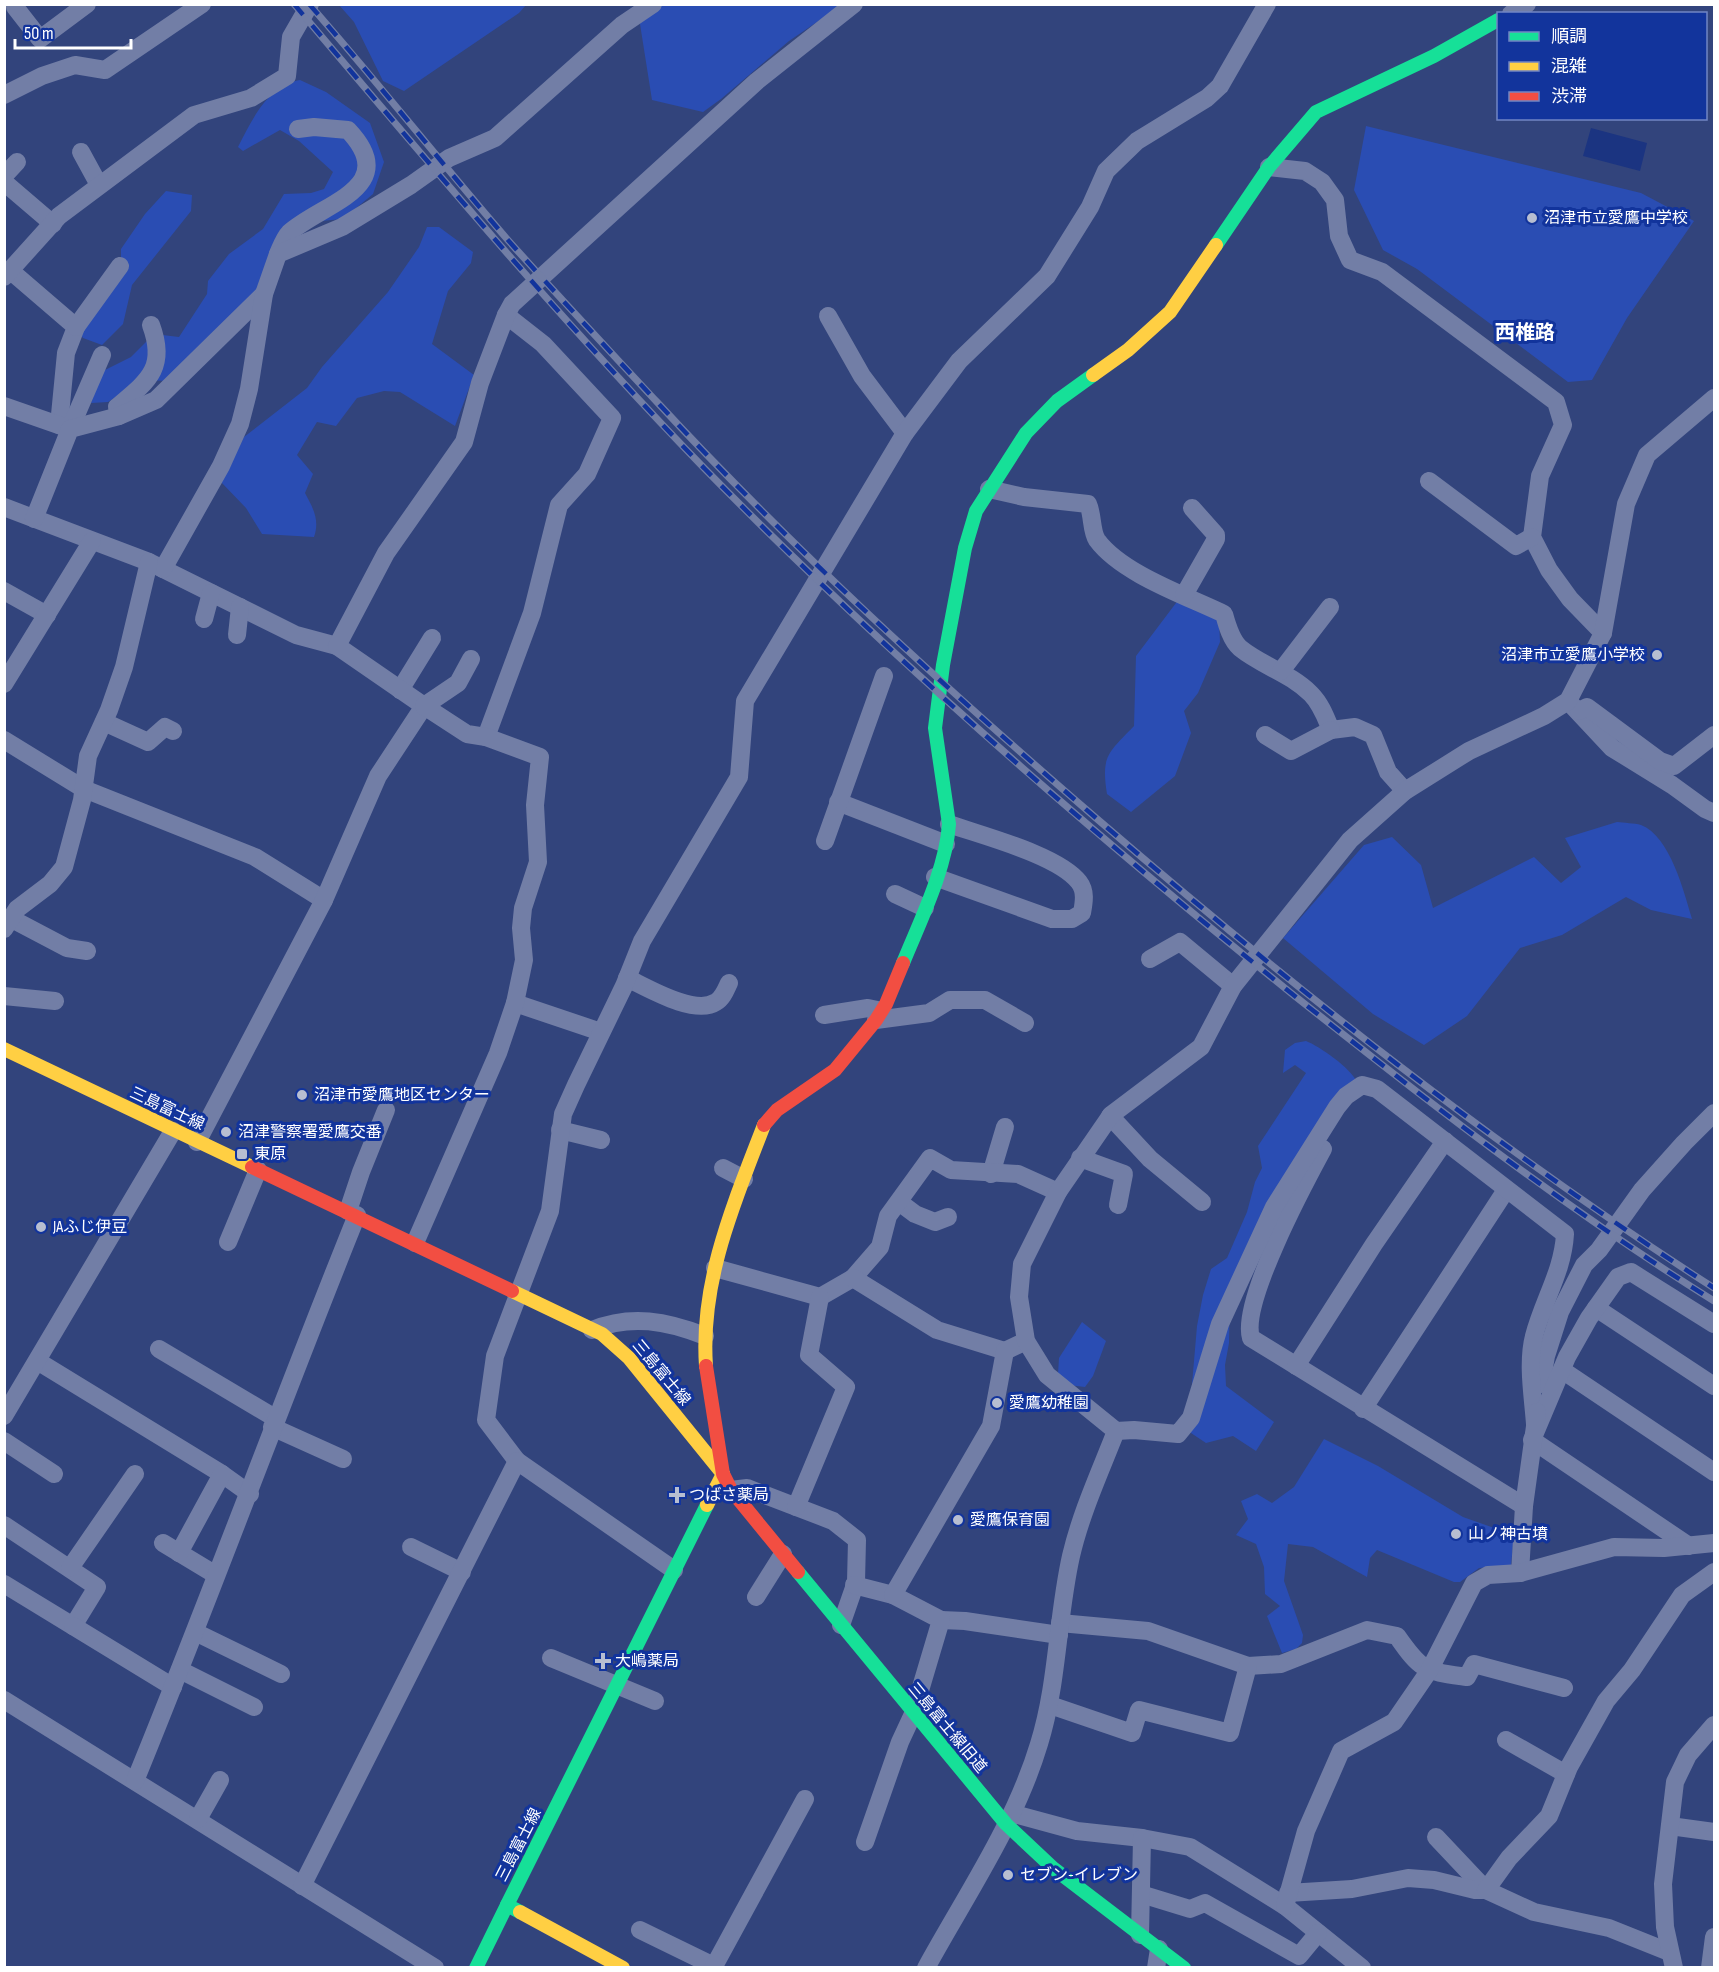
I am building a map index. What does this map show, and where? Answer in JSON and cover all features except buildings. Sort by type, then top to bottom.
[{"type":"street","points":[[12,9],[40,39],[87,4]]},
{"type":"street","points":[[4,95],[42,75],[75,65],[105,70],[202,4]]},
{"type":"street","points":[[76,327],[8,274],[52,224],[99,185],[194,115],[251,98],[287,76],[291,37],[310,4]]},
{"type":"street","points":[[278,254],[342,227],[411,185],[449,158],[495,138],[622,25],[653,4]]},
{"type":"street","points":[[337,646],[386,553],[464,442],[480,382],[509,310],[757,81],[854,4]]},
{"type":"street","points":[[674,1570],[517,1461],[486,1420],[495,1356],[550,1211],[563,1114],[642,941],[739,777],[746,701],[905,434],[959,361],[1047,276],[1090,207],[1106,171],[1137,141],[1207,98],[1220,86],[1267,4]]},
{"type":"street","points":[[1514,12],[1527,4]]},
{"type":"street","points":[[841,1625],[854,1585],[856,1540],[832,1521],[727,1482],[706,1367],[705,1336],[715,1268],[723,1235],[765,1124],[777,1110],[835,1070],[879,1016],[925,908],[946,844],[949,824],[935,728],[943,665],[965,548],[976,511],[1026,433],[1057,401],[1128,350],[1170,312],[1269,167],[1316,112],[1434,56],[1497,21]]},
{"type":"street","points":[[87,951],[67,948],[7,924],[17,909],[50,884],[64,867],[84,789],[88,756],[104,723],[124,668],[135,611],[156,565],[221,466],[240,424],[249,389],[264,294],[287,234],[358,188],[366,168],[363,146],[348,130],[314,127],[298,129]]},
{"type":"street","points":[[81,152],[99,185]]},
{"type":"street","points":[[4,176],[17,162]]},
{"type":"street","points":[[1269,167],[1305,171],[1322,182],[1335,200],[1339,236],[1350,261],[1382,272],[1556,402],[1563,424],[1540,476],[1532,537],[1549,570],[1570,599],[1603,633]]},
{"type":"street","points":[[4,182],[52,224]]},
{"type":"street","points":[[64,427],[66,353],[76,327],[120,266]]},
{"type":"street","points":[[4,406],[64,427],[119,416],[156,400],[264,294]]},
{"type":"street","points":[[486,737],[532,613],[560,505],[587,474],[612,418],[509,310]]},
{"type":"street","points":[[828,316],[862,376],[905,434]]},
{"type":"street","points":[[119,416],[117,407],[150,379],[158,344],[151,325]]},
{"type":"street","points":[[34,519],[64,427],[102,355]]},
{"type":"street","points":[[1573,706],[1603,633],[1626,504],[1647,455],[1714,398]]},
{"type":"street","points":[[1429,481],[1516,546],[1532,537]]},
{"type":"street","points":[[989,489],[1024,497],[1078,501],[1088,504],[1095,538],[1114,558],[1224,614],[1227,627],[1239,647],[1281,671],[1311,694],[1322,708],[1331,730]]},
{"type":"street","points":[[4,507],[156,565],[296,635],[337,646],[467,734],[486,737],[540,757],[535,805],[538,862],[524,908],[521,928],[524,960],[515,1003],[498,1053],[415,1243]]},
{"type":"street","points":[[1184,595],[1216,539],[1216,534],[1192,508]]},
{"type":"street","points":[[6,679],[92,541]]},
{"type":"street","points":[[4,591],[47,615]]},
{"type":"street","points":[[204,618],[211,593]]},
{"type":"street","points":[[237,636],[240,607]]},
{"type":"street","points":[[1281,671],[1330,607]]},
{"type":"street","points":[[400,690],[432,638]]},
{"type":"street","points":[[198,1142],[324,900],[378,776],[424,706],[458,683],[471,659]]},
{"type":"street","points":[[825,841],[884,676]]},
{"type":"street","points":[[1573,706],[1612,748],[1672,784],[1705,809],[1714,813]]},
{"type":"street","points":[[1534,1432],[1531,1377],[1533,1337],[1564,1256],[1565,1234],[1377,1089],[1362,1085],[1346,1096],[1274,1208],[1220,1324],[1191,1418],[1184,1430],[1178,1434],[1134,1430],[1116,1431],[1047,1376],[1026,1341],[1019,1297],[1022,1264],[1058,1192],[1110,1116],[1201,1047],[1233,986],[1350,840],[1405,790],[1469,751],[1544,716],[1573,706],[1587,707],[1660,761],[1674,766],[1714,735]]},
{"type":"street","points":[[104,723],[148,742],[165,727],[173,731]]},
{"type":"street","points":[[1265,735],[1291,752],[1331,730],[1355,727],[1373,735],[1388,772],[1405,790]]},
{"type":"street","points":[[4,740],[84,789],[255,857],[324,900]]},
{"type":"street","points":[[838,801],[946,844]]},
{"type":"street","points":[[935,877],[1052,919],[1072,919],[1082,913],[1085,898],[1080,882],[1057,863],[949,824]]},
{"type":"street","points":[[895,894],[925,908]]},
{"type":"street","points":[[1150,959],[1179,942],[1233,986]]},
{"type":"street","points":[[627,978],[677,1001],[706,1006],[721,999],[729,983]]},
{"type":"street","points":[[4,996],[55,1001]]},
{"type":"street","points":[[824,1015],[868,1008],[879,1016],[929,1013],[950,1000],[985,1000],[1024,1023]]},
{"type":"street","points":[[515,1003],[601,1032]]},
{"type":"street","name":"三島富士線","points":[[4,1049],[602,1334],[629,1358],[727,1482],[674,1570],[507,1905],[623,1968]]},
{"type":"street","points":[[1362,1085],[1341,1116],[1285,1220],[1248,1318],[1251,1338],[1524,1506]]},
{"type":"street","points":[[135,1780],[250,1494],[274,1422],[352,1213],[361,1172],[386,1110]]},
{"type":"street","points":[[1520,1573],[1524,1506],[1534,1432],[1546,1356],[1560,1312],[1584,1265],[1599,1250],[1638,1197],[1684,1143],[1714,1113]]},
{"type":"street","points":[[1110,1116],[1150,1159],[1202,1202]]},
{"type":"street","points":[[991,1173],[1005,1127]]},
{"type":"street","points":[[560,1130],[601,1140]]},
{"type":"street","points":[[4,1416],[39,1362],[173,1131]]},
{"type":"street","points":[[1296,1366],[1374,1244],[1445,1141]]},
{"type":"street","points":[[715,1268],[820,1297],[853,1278],[880,1247],[888,1216],[930,1158],[951,1170],[1018,1174],[1058,1192]]},
{"type":"street","points":[[1080,1158],[1124,1174],[1118,1205]]},
{"type":"street","points":[[723,1168],[744,1179]]},
{"type":"street","points":[[228,1242],[258,1170]]},
{"type":"street","points":[[1363,1409],[1506,1190]]},
{"type":"street","points":[[899,1202],[915,1214],[935,1222],[948,1217]]},
{"type":"street","points":[[1534,1432],[1562,1370],[1596,1308],[1618,1277],[1631,1272],[1714,1324]]},
{"type":"street","points":[[853,1278],[937,1330],[1005,1351],[1026,1341]]},
{"type":"street","points":[[796,1507],[846,1387],[809,1355],[820,1297]]},
{"type":"street","points":[[1596,1308],[1714,1386]]},
{"type":"street","points":[[592,1330],[608,1323],[650,1320],[705,1336]]},
{"type":"street","points":[[1220,1324],[1248,1328]]},
{"type":"street","points":[[159,1349],[274,1422],[343,1459]]},
{"type":"street","points":[[894,1595],[991,1426],[1005,1351]]},
{"type":"street","points":[[39,1362],[222,1474],[250,1494]]},
{"type":"street","points":[[1562,1370],[1714,1472]]},
{"type":"street","points":[[926,1968],[1010,1819],[1039,1745],[1050,1705],[1059,1629],[1072,1554],[1116,1431]]},
{"type":"street","points":[[1534,1432],[1689,1546]]},
{"type":"street","points":[[4,1441],[54,1474]]},
{"type":"street","points":[[302,1886],[517,1461]]},
{"type":"street","points":[[70,1568],[135,1474]]},
{"type":"street","points":[[216,1575],[171,1548],[222,1474]]},
{"type":"street","name":"三島富士線旧道","points":[[727,1482],[913,1714],[1053,1868],[1184,1968]]},
{"type":"street","points":[[4,1525],[97,1587],[73,1626]]},
{"type":"street","points":[[1286,1899],[1306,1831],[1341,1751],[1394,1722],[1429,1671],[1474,1583],[1488,1575],[1520,1573],[1614,1547],[1689,1546],[1714,1543]]},
{"type":"street","points":[[411,1547],[462,1572]]},
{"type":"street","points":[[756,1597],[783,1554]]},
{"type":"street","points":[[1486,1890],[1509,1858],[1549,1816],[1566,1774],[1606,1701],[1632,1670],[1682,1595],[1714,1572]]},
{"type":"street","points":[[4,1584],[73,1626],[177,1678],[254,1707]]},
{"type":"street","points":[[854,1585],[894,1595],[942,1620],[1059,1629],[1148,1632],[1248,1666],[1281,1664],[1367,1630],[1397,1636],[1412,1657],[1429,1671],[1467,1677],[1477,1658],[1564,1688]]},
{"type":"street","points":[[865,1842],[900,1742],[913,1714],[942,1620]]},
{"type":"street","points":[[195,1632],[281,1674]]},
{"type":"street","points":[[551,1658],[655,1701]]},
{"type":"street","points":[[1050,1705],[1132,1733],[1139,1710],[1230,1733],[1248,1666]]},
{"type":"street","points":[[4,1700],[435,1968]]},
{"type":"street","points":[[1671,1960],[1663,1884],[1676,1782],[1688,1755],[1714,1725]]},
{"type":"street","points":[[1506,1740],[1566,1774]]},
{"type":"street","points":[[198,1819],[220,1780]]},
{"type":"street","points":[[639,1929],[713,1967],[805,1799]]},
{"type":"street","points":[[1010,1819],[1190,1847],[1286,1899],[1318,1933],[1362,1968]]},
{"type":"street","points":[[1670,1826],[1714,1832]]},
{"type":"street","points":[[1436,1837],[1486,1890],[1534,1912],[1609,1928],[1671,1960]]},
{"type":"street","points":[[1140,1935],[1142,1838]]},
{"type":"street","points":[[1286,1899],[1408,1878],[1434,1880],[1475,1890],[1486,1890]]},
{"type":"street","points":[[1141,1894],[1190,1909],[1205,1903],[1298,1962],[1318,1933]]},
{"type":"street","points":[[476,1968],[507,1905]]},
{"type":"street","points":[[1710,1968],[1714,1937]]},
{"type":"street","points":[[1156,1968],[1159,1949]]},
{"type":"shaded area","points":[[339,5],[526,5],[519,13],[404,91],[383,81],[354,22]]},
{"type":"shaded area","points":[[637,5],[842,5],[789,41],[703,112],[652,100]]},
{"type":"shaded area","points":[[300,80],[326,92],[370,123],[384,162],[373,194],[343,219],[309,222],[260,291],[171,381],[142,380],[108,402],[91,403],[103,371],[131,357],[154,334],[179,337],[207,294],[208,281],[229,254],[263,229],[284,194],[311,193],[324,189],[333,172],[299,141],[280,130],[243,151],[238,147],[255,116],[270,97],[288,83]]},
{"type":"shaded area","points":[[1366,126],[1641,193],[1694,221],[1627,318],[1592,380],[1568,382],[1417,269],[1383,250],[1354,190]]},
{"type":"shaded area","points":[[1591,128],[1647,143],[1640,171],[1583,156]]},
{"type":"shaded area","points":[[166,191],[192,195],[191,211],[132,285],[123,324],[102,345],[83,338],[76,327],[121,267],[121,249],[145,214]]},
{"type":"shaded area","points":[[427,227],[439,227],[473,252],[471,263],[448,291],[432,344],[474,375],[455,426],[400,392],[384,391],[357,398],[336,426],[317,422],[297,455],[313,474],[305,493],[316,520],[314,537],[262,534],[246,508],[221,482],[244,437],[307,388],[322,367],[388,292],[419,247]]},
{"type":"shaded area","points":[[1179,599],[1219,621],[1220,642],[1198,693],[1184,711],[1191,733],[1175,776],[1131,812],[1107,794],[1106,763],[1112,749],[1134,726],[1136,656]]},
{"type":"shaded area","points":[[1617,822],[1641,825],[1651,831],[1660,841],[1674,866],[1692,919],[1651,910],[1626,897],[1562,935],[1520,948],[1467,1016],[1424,1045],[1373,1014],[1283,938],[1364,845],[1392,837],[1421,865],[1433,908],[1534,857],[1561,883],[1581,867],[1565,838]]},
{"type":"shaded area","points":[[1306,1041],[1334,1058],[1354,1076],[1357,1082],[1230,1294],[1229,1343],[1225,1365],[1226,1386],[1274,1422],[1256,1451],[1233,1436],[1206,1443],[1188,1431],[1197,1326],[1203,1295],[1211,1269],[1227,1258],[1247,1212],[1255,1182],[1262,1168],[1258,1146],[1306,1073],[1295,1065],[1283,1073],[1285,1050],[1295,1043]]},
{"type":"shaded area","points":[[1082,1322],[1106,1341],[1093,1376],[1085,1387],[1068,1385],[1058,1374],[1059,1358]]},
{"type":"shaded area","points":[[1324,1439],[1378,1466],[1463,1517],[1514,1535],[1511,1565],[1479,1568],[1460,1582],[1454,1582],[1377,1550],[1370,1558],[1367,1577],[1313,1547],[1288,1544],[1284,1581],[1303,1635],[1302,1643],[1296,1649],[1282,1653],[1267,1616],[1280,1606],[1265,1594],[1264,1567],[1256,1544],[1236,1535],[1248,1519],[1241,1501],[1257,1494],[1272,1503],[1294,1487]]},
{"type":"railway","points":[[294,4],[496,240],[651,413],[774,538],[917,674],[1139,868],[1342,1034],[1551,1192],[1714,1301]]},
{"type":"railway","points":[[309,4],[457,181],[563,301],[709,457],[870,616],[1096,818],[1320,1004],[1474,1122],[1553,1179],[1714,1288]]},
{"type":"traffic: fast","points":[[1216,245],[1269,167],[1316,112],[1434,56],[1497,21]]},
{"type":"traffic: fast","points":[[903,963],[938,877],[947,841],[949,824],[935,728],[943,665],[965,548],[976,511],[1026,433],[1057,401],[1093,375]]},
{"type":"traffic: fast","points":[[520,1912],[507,1905],[707,1505]]},
{"type":"traffic: fast","points":[[798,1572],[1006,1824],[1053,1868],[1184,1968]]},
{"type":"traffic: fast","points":[[476,1968],[507,1905]]},
{"type":"traffic: slow","points":[[1093,375],[1128,350],[1170,312],[1216,245]]},
{"type":"traffic: slow","points":[[4,1049],[252,1167]]},
{"type":"traffic: slow","points":[[706,1366],[708,1303],[714,1273],[731,1213],[764,1125]]},
{"type":"traffic: slow","points":[[512,1291],[602,1334],[629,1358],[723,1474],[707,1505]]},
{"type":"traffic: slow","points":[[520,1912],[623,1968]]},
{"type":"traffic: jam","points":[[764,1125],[777,1110],[835,1070],[876,1020],[886,1004],[903,963]]},
{"type":"traffic: jam","points":[[252,1167],[512,1291]]},
{"type":"traffic: jam","points":[[706,1366],[723,1474],[731,1490],[798,1572]]},
{"type":"place","name":"沼津市立愛鷹中学校","points":[[1532,218]]},
{"type":"place","name":"沼津市立愛鷹小学校","points":[[1657,655]]},
{"type":"place","name":"沼津市愛鷹地区センター","points":[[302,1095]]},
{"type":"place","name":"沼津警察署愛鷹交番","points":[[226,1132]]},
{"type":"place","name":"東原","points":[[242,1154]]},
{"type":"place","name":"JAふじ伊豆","points":[[41,1227]]},
{"type":"place","name":"愛鷹幼稚園","points":[[997,1403]]},
{"type":"place","name":"つばさ薬局","points":[[677,1495]]},
{"type":"place","name":"愛鷹保育園","points":[[958,1520]]},
{"type":"place","name":"山ノ神古墳","points":[[1456,1534]]},
{"type":"place","name":"大嶋薬局","points":[[603,1661]]},
{"type":"place","name":"セブン-イレブン","points":[[1008,1875]]},
{"type":"district","name":"西椎路","points":[[1525,333]]}]
